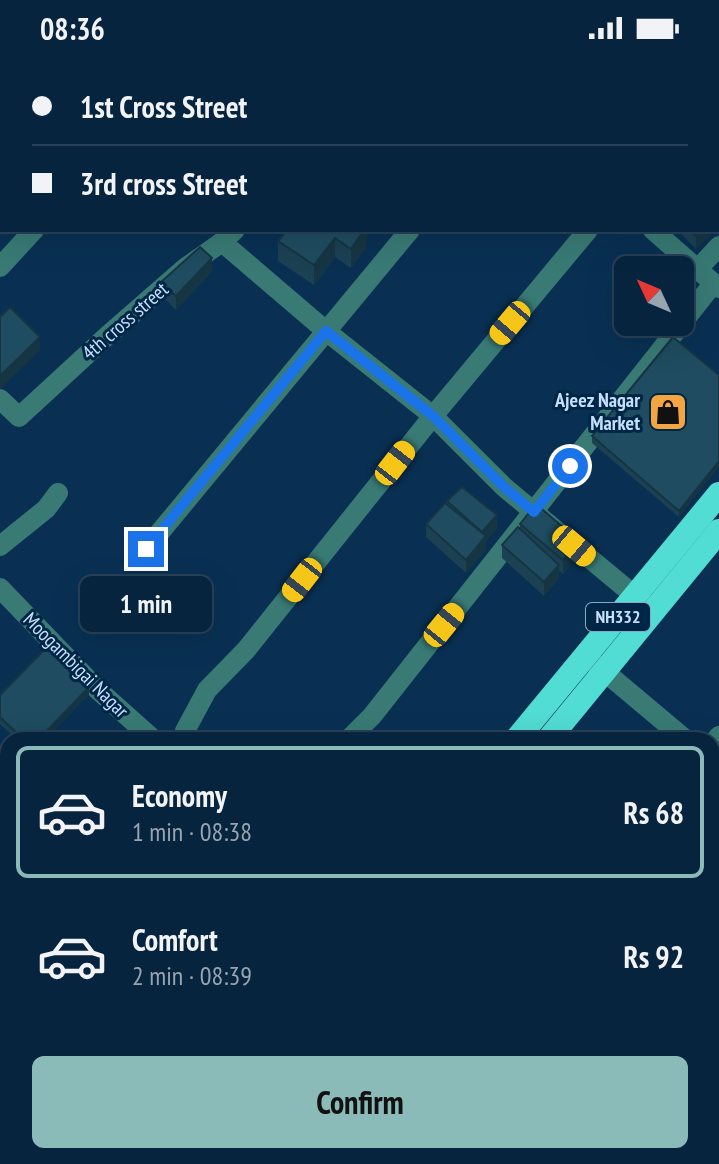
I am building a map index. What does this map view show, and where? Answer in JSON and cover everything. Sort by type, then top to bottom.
[{"type":"highway","name":"NH332","points":[[523,732],[595,664],[644,604],[719,494]]},
{"type":"highway","name":"NH332","points":[[644,604],[719,531]]},
{"type":"highway","name":"NH332","points":[[553,732],[595,664]]},
{"type":"street","points":[[0,267],[32,232]]},
{"type":"street","points":[[146,549],[408,232]]},
{"type":"street","points":[[185,732],[207,690],[246,650],[433,416],[586,232]]},
{"type":"street","points":[[655,232],[710,281]]},
{"type":"street","points":[[228,236],[326,331],[433,416],[504,487],[644,604]]},
{"type":"street","name":"4th cross street","points":[[0,399],[19,417],[185,268],[228,236]]},
{"type":"street","points":[[356,732],[534,512],[710,281],[719,246]]},
{"type":"street","points":[[0,546],[46,509],[58,493]]},
{"type":"street","name":"Moogambigai Nagar","points":[[0,588],[98,690],[145,732]]},
{"type":"street","points":[[595,664],[676,732]]},
{"type":"building","points":[[285,232],[363,232],[351,249],[335,238],[314,265],[278,241]]},
{"type":"building","points":[[200,247],[212,258],[176,296],[161,282]]},
{"type":"building","points":[[10,307],[40,337],[0,376],[0,317]]},
{"type":"building","name":"Ajeez Nagar Market","points":[[673,337],[719,375],[719,461],[679,511],[592,436]]},
{"type":"building","points":[[462,487],[497,515],[482,532],[447,501]]},
{"type":"building","points":[[445,503],[486,536],[466,560],[426,524]]},
{"type":"building","points":[[536,504],[579,541],[563,560],[520,524]]},
{"type":"building","points":[[518,527],[559,565],[544,582],[502,545]]},
{"type":"building","points":[[48,646],[89,687],[46,732],[16,732],[0,717],[0,695]]},
{"type":"place","name":"Ajeez Nagar Market","points":[[668,412]]},
{"type":"route","points":[[146,549],[326,331],[433,416],[504,487],[534,512],[570,466]]}]
